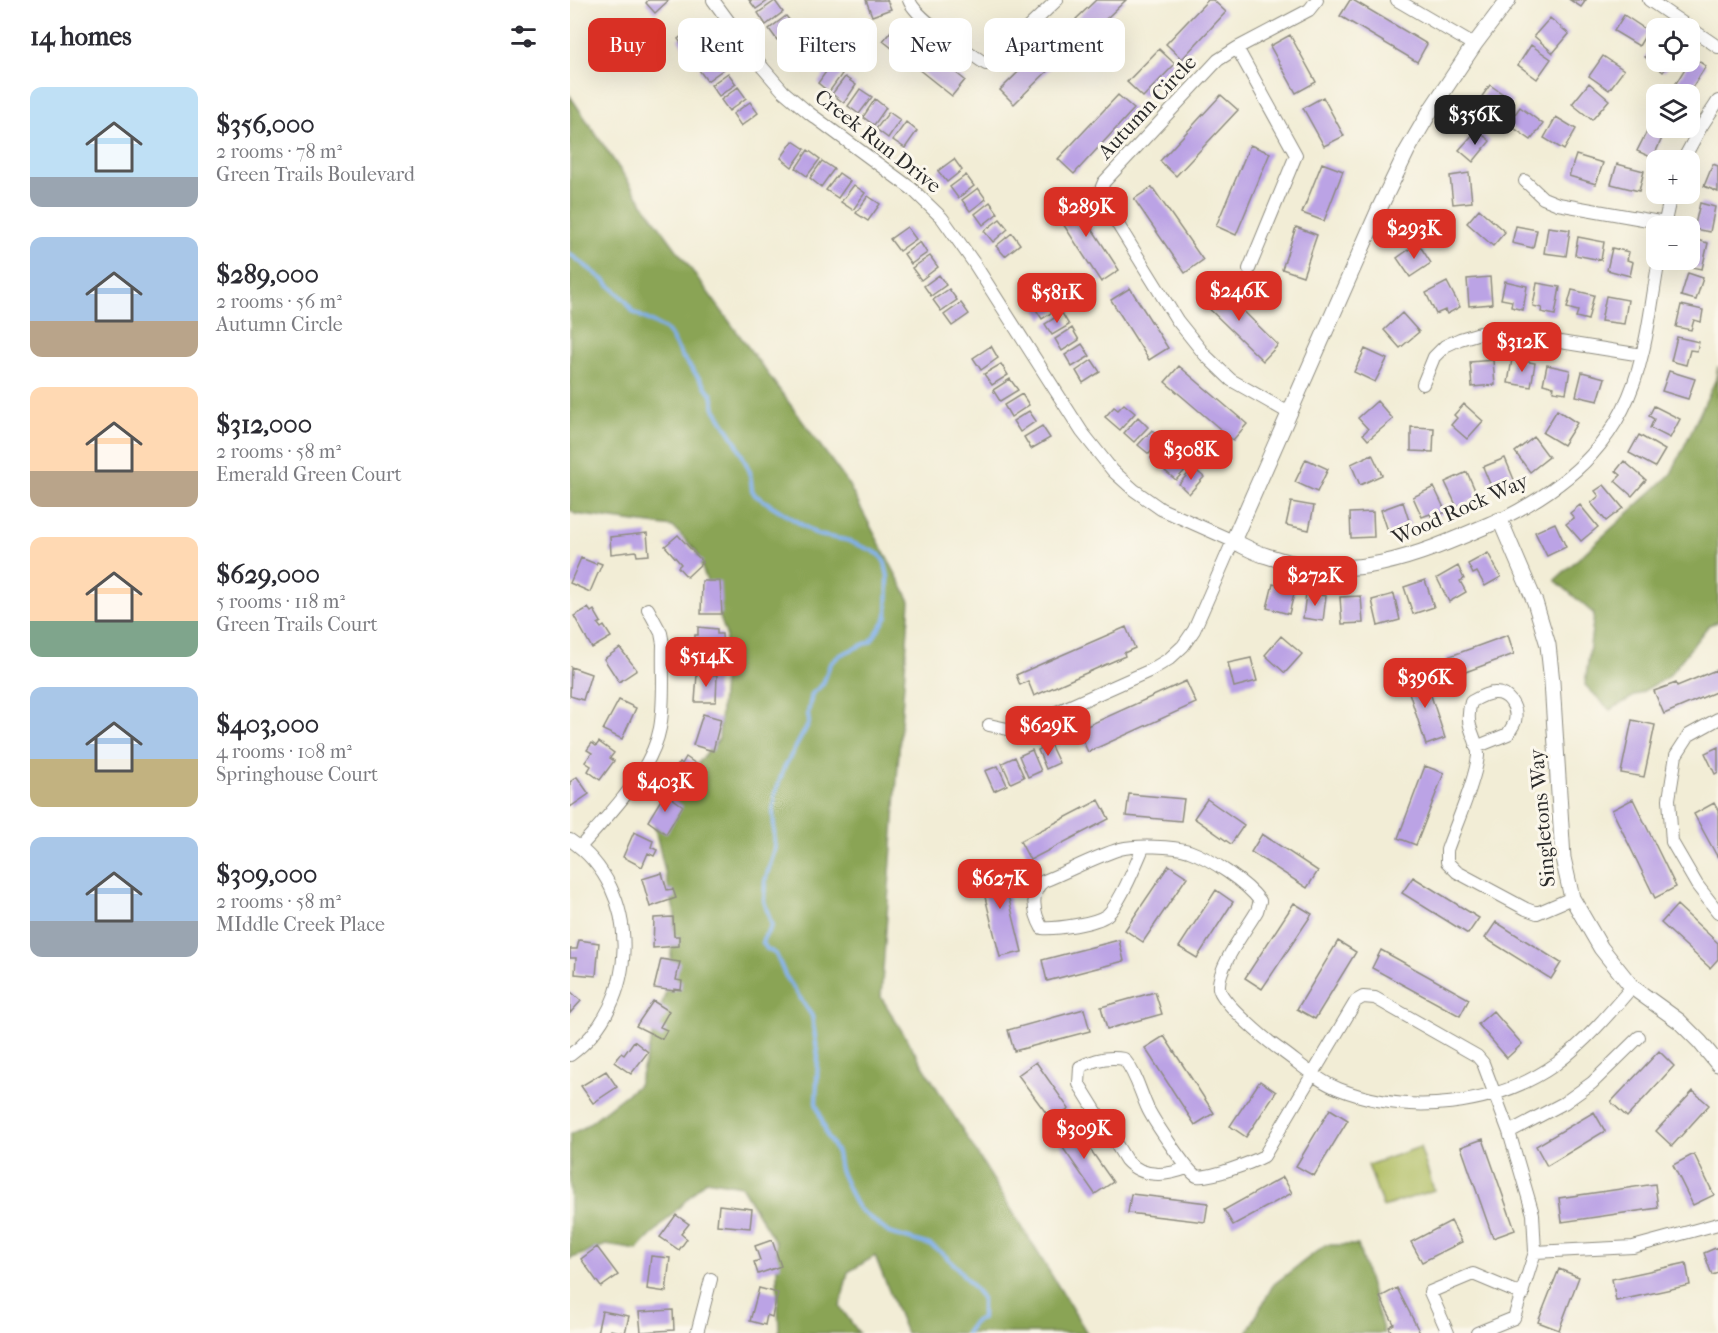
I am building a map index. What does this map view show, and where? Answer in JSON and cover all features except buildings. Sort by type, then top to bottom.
[{"type":"street","name":"Creek Run Drive","points":[[713,0],[763,68],[783,91],[808,113],[912,189],[942,218],[974,263],[1082,432],[1113,471],[1134,490],[1161,509],[1233,541]]},
{"type":"street","points":[[909,0],[912,7],[923,18],[986,63],[994,60],[1052,2]]},
{"type":"street","name":"Autumn Circle","points":[[1289,413],[1232,380],[1204,355],[1177,320],[1099,194],[1104,182],[1218,60],[1309,10],[1317,0]]},
{"type":"street","points":[[1398,0],[1474,45]]},
{"type":"street","points":[[989,725],[1012,730],[1021,728],[1149,671],[1169,659],[1183,646],[1194,630],[1380,207],[1407,152],[1432,108],[1474,45],[1508,0]]},
{"type":"street","points":[[1649,0],[1718,46]]},
{"type":"street","points":[[1237,48],[1296,155],[1249,269]]},
{"type":"street","points":[[1688,150],[1718,101]]},
{"type":"street","points":[[1525,181],[1543,198],[1558,204],[1646,221]]},
{"type":"street","name":"Wood Rock Way","points":[[1233,541],[1266,556],[1296,564],[1331,568],[1358,567],[1401,560],[1430,550],[1500,519],[1550,492],[1592,456],[1623,409],[1634,384],[1642,355],[1657,270]]},
{"type":"street","points":[[1423,384],[1434,357],[1445,346],[1480,333],[1504,333],[1642,355]]},
{"type":"street","name":"Singletons Way","points":[[1500,519],[1535,602],[1548,645],[1563,858],[1572,898],[1601,948],[1632,987],[1678,1022],[1700,1042],[1718,1064]]},
{"type":"street","points":[[570,1055],[599,1027],[610,1008],[619,985],[624,958],[621,918],[612,891],[600,871],[575,843],[641,774],[658,739],[662,711],[663,644],[661,633],[648,609]]},
{"type":"street","points":[[1476,747],[1508,734],[1515,720],[1514,705],[1507,696],[1495,692],[1482,695],[1471,702],[1468,714],[1469,726],[1478,754],[1474,774],[1447,850],[1447,862],[1457,872],[1537,913],[1572,898]]},
{"type":"street","points":[[1718,719],[1689,735],[1676,755],[1670,799],[1672,842],[1697,885],[1718,912]]},
{"type":"street","points":[[1143,848],[1128,880],[1107,915],[1093,921],[1042,928],[1038,922],[1034,894],[1037,886],[1044,881],[1122,849],[1143,848],[1170,848],[1189,851],[1253,891],[1260,901],[1257,911],[1221,972],[1219,988],[1225,1000],[1268,1042],[1314,1074],[1337,1088],[1375,1100],[1406,1103],[1456,1102],[1495,1094],[1555,1064],[1597,1027],[1632,987]]},
{"type":"street","points":[[1187,1168],[1175,1173],[1144,1173],[1135,1170],[1126,1160],[1078,1084],[1080,1067],[1090,1061],[1114,1057],[1124,1059],[1131,1067],[1148,1110],[1187,1168],[1196,1176],[1205,1177],[1252,1163],[1264,1156],[1356,1001],[1363,997],[1375,998],[1477,1056],[1486,1068],[1509,1132],[1533,1214],[1535,1252],[1514,1318],[1477,1333]]},
{"type":"street","points":[[1509,1132],[1564,1104],[1592,1083],[1639,1037]]},
{"type":"street","points":[[1535,1252],[1634,1247],[1718,1224]]},
{"type":"street","points":[[1448,1333],[1430,1292],[1473,1274],[1523,1295]]},
{"type":"street","points":[[697,1333],[711,1279]]},
{"type":"green space","points":[[570,96],[644,205],[847,482],[910,601],[881,997],[1087,1333],[906,1333],[875,1256],[848,1272],[840,1307],[859,1333],[779,1333],[776,1243],[741,1186],[706,1180],[637,1250],[606,1245],[570,1259],[570,1134],[583,1128],[638,1085],[668,984],[675,915],[652,816],[719,739],[726,634],[696,551],[673,527],[575,514],[570,510]]},
{"type":"green space","points":[[1718,366],[1718,622],[1709,625],[1668,677],[1610,710],[1585,685],[1594,614],[1555,580],[1671,474],[1716,379]]},
{"type":"green space","points":[[1420,1147],[1434,1190],[1383,1207],[1368,1165]]},
{"type":"green space","points":[[1325,1245],[1358,1245],[1384,1333],[1247,1333],[1273,1285]]},
{"type":"waterway","points":[[570,254],[604,280],[626,301],[633,312],[665,329],[670,335],[681,355],[712,395],[715,409],[736,442],[750,472],[752,490],[755,495],[818,535],[846,540],[873,551],[880,555],[885,563],[888,577],[887,617],[871,641],[840,655],[830,664],[823,684],[812,694],[808,713],[809,723],[784,768],[775,794],[773,808],[775,849],[765,881],[764,901],[772,926],[763,939],[763,943],[767,949],[776,954],[785,975],[812,1016],[818,1057],[816,1103],[827,1135],[837,1153],[840,1170],[854,1201],[859,1209],[889,1233],[930,1245],[955,1265],[982,1300],[982,1319],[975,1321],[966,1333]]}]
